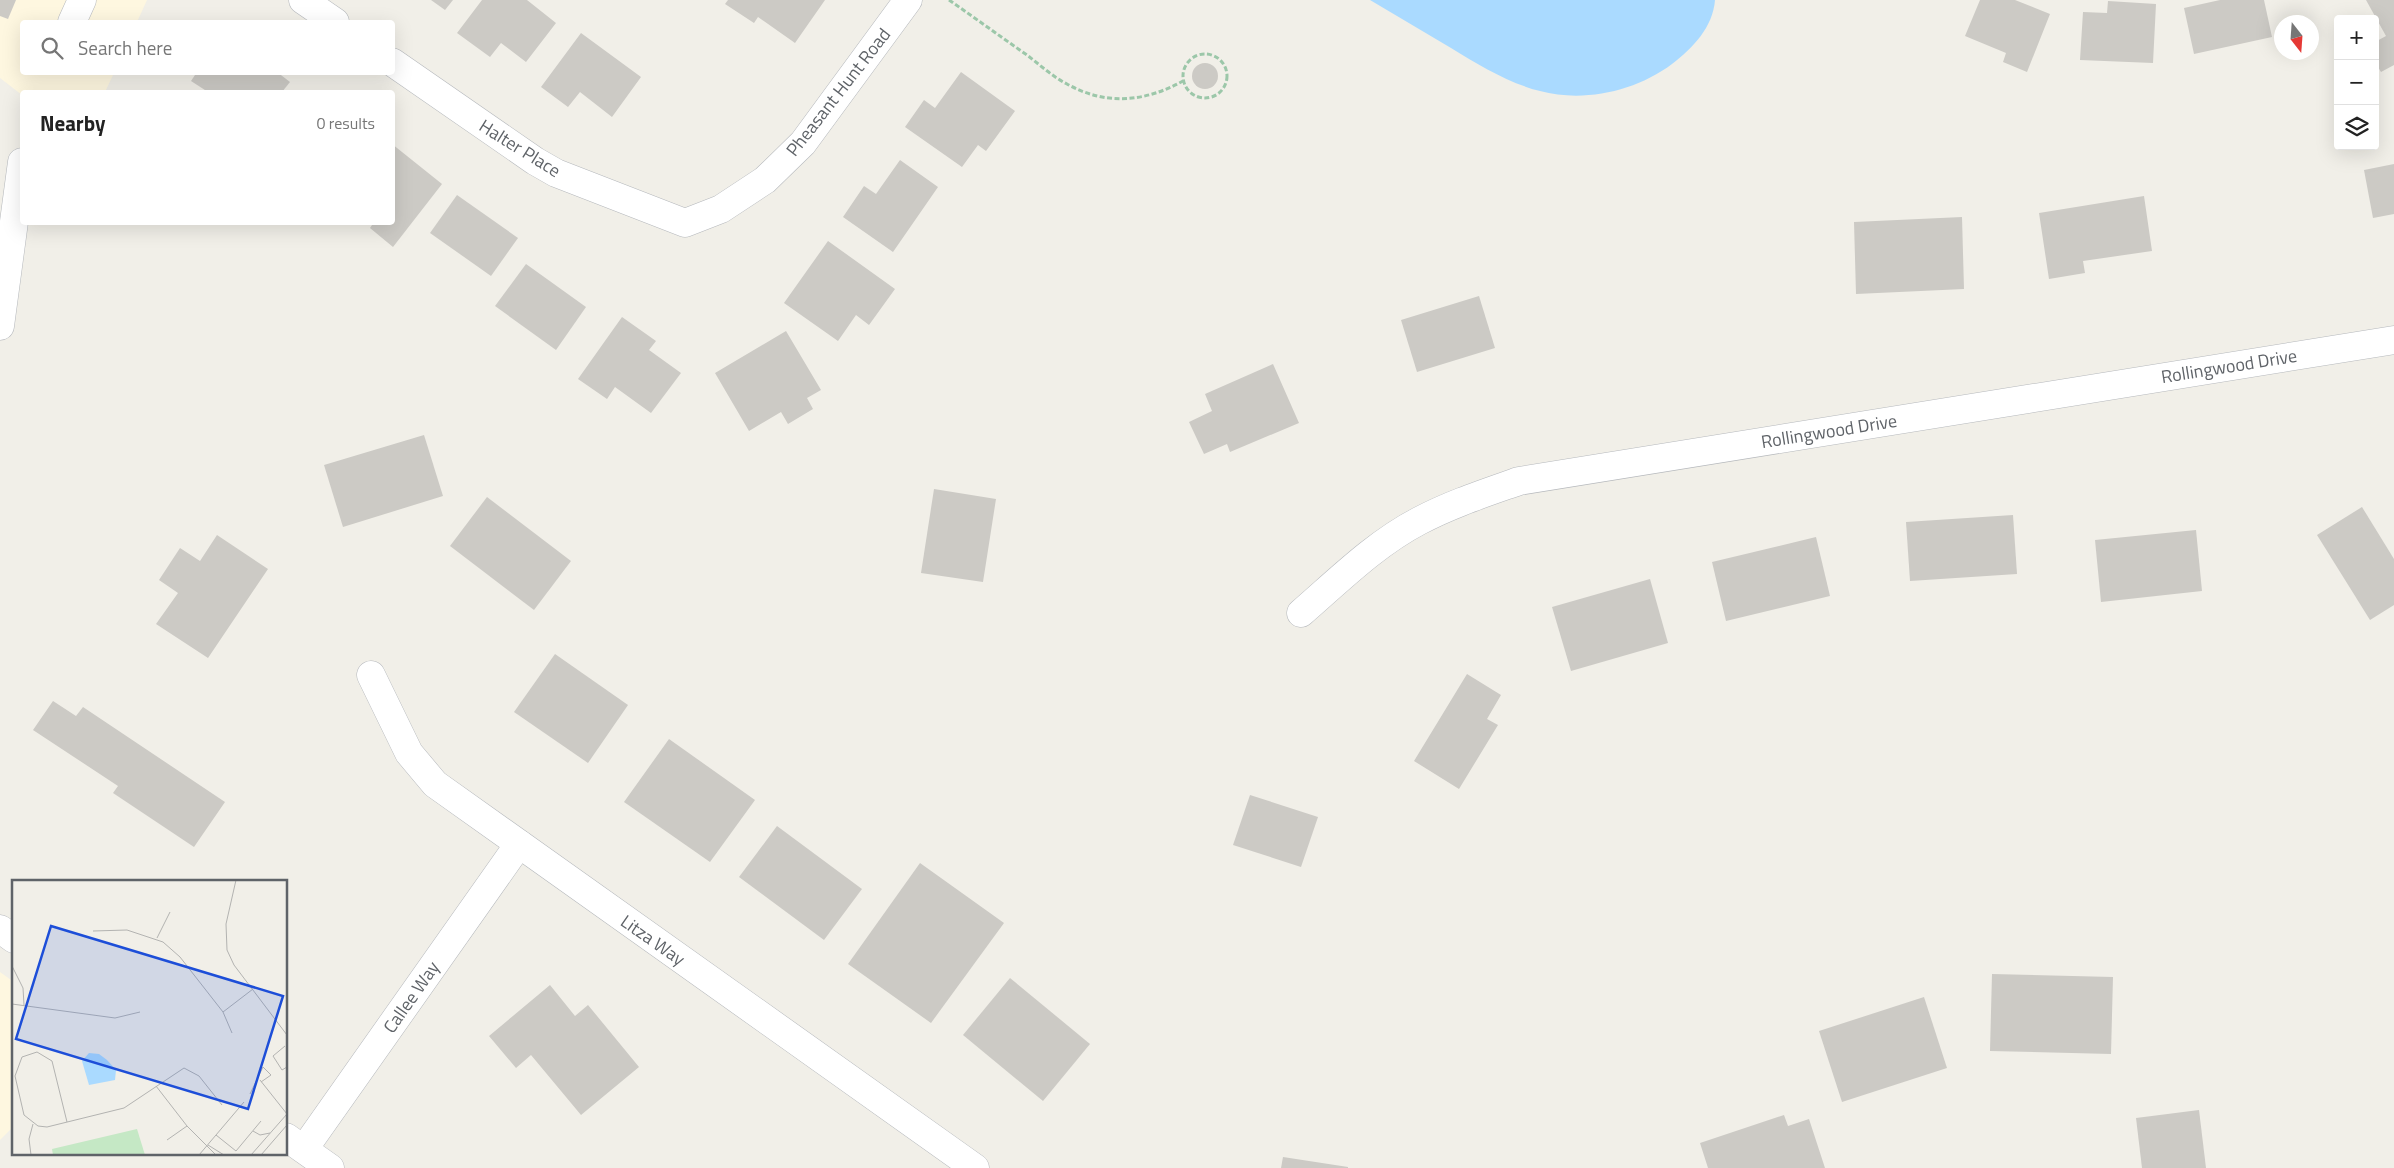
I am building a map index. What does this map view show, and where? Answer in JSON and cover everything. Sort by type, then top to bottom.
[{"type":"street","points":[[73,20],[82,0]]},
{"type":"street","points":[[303,0],[332,20]]},
{"type":"street","name":"Pheasant Hunt Road","points":[[686,224],[721,209],[765,180],[803,143],[908,0]]},
{"type":"street","name":"Halter Place","points":[[395,64],[535,161],[556,173],[686,224]]},
{"type":"street","points":[[0,326],[20,177]]},
{"type":"street","name":"Rollingwood Drive","points":[[1301,613],[1367,555],[1418,521],[1462,500],[1519,481],[2394,340]]},
{"type":"street","name":"Litza Way","points":[[371,675],[409,753],[435,784],[975,1168]]},
{"type":"street","name":"Callee Way","points":[[295,1143],[518,844]]},
{"type":"street","points":[[0,929],[12,938]]},
{"type":"street","points":[[295,1143],[330,1168]]},
{"type":"path","points":[[949,0],[1066,84],[1099,98],[1117,100],[1136,98],[1165,91],[1183,81]]},
{"type":"path","points":[[1203,54],[1216,56],[1222,62],[1228,74],[1222,92],[1206,99],[1189,93],[1183,81],[1186,64],[1194,57],[1203,54]]},
{"type":"shaded area","points":[[0,0],[147,0],[138,20],[20,20],[20,75],[113,75],[106,90],[20,90],[20,93],[0,78]]},
{"type":"shaded area","points":[[0,972],[12,981],[12,1128],[0,1140]]},
{"type":"water","points":[[1370,0],[1715,0],[1710,19],[1701,36],[1672,64],[1658,73],[1626,88],[1592,95],[1574,96],[1528,88],[1494,73]]},
{"type":"building","points":[[0,0],[16,0],[8,19],[0,16]]},
{"type":"building","points":[[431,0],[453,0],[445,10]]},
{"type":"building","points":[[482,0],[527,0],[556,23],[526,62],[501,43],[490,57],[457,33]]},
{"type":"building","points":[[728,0],[825,0],[795,43],[758,17],[754,23],[725,4]]},
{"type":"building","points":[[1980,0],[2015,0],[2050,14],[2027,72],[2003,62],[2006,53],[1965,36]]},
{"type":"building","points":[[2220,0],[2264,0],[2272,37],[2194,54],[2184,8]]},
{"type":"building","points":[[2366,0],[2394,0],[2394,65],[2381,72],[2379,69],[2379,40],[2386,36],[2379,23],[2379,15],[2374,15]]},
{"type":"building","points":[[2108,1],[2156,4],[2153,63],[2080,60],[2083,12],[2107,13]]},
{"type":"building","points":[[581,33],[641,77],[612,117],[580,92],[568,107],[541,87]]},
{"type":"building","points":[[1205,63],[1214,67],[1218,76],[1214,85],[1205,89],[1196,85],[1192,76],[1196,67]]},
{"type":"building","points":[[961,72],[1015,111],[986,151],[978,145],[962,167],[905,127],[924,100],[935,108]]},
{"type":"building","points":[[195,75],[281,75],[290,82],[284,90],[205,90],[191,81]]},
{"type":"building","points":[[395,146],[442,184],[393,247],[370,228],[372,225],[395,225]]},
{"type":"building","points":[[900,160],[938,187],[893,252],[843,217],[864,186],[876,194]]},
{"type":"building","points":[[2394,164],[2394,214],[2373,218],[2364,170]]},
{"type":"building","points":[[457,195],[518,238],[491,276],[430,233]]},
{"type":"building","points":[[2144,196],[2152,251],[2083,261],[2085,273],[2049,279],[2039,213]]},
{"type":"building","points":[[1962,217],[1964,289],[1856,294],[1854,222]]},
{"type":"building","points":[[828,241],[895,289],[869,325],[856,315],[838,341],[784,303]]},
{"type":"building","points":[[526,264],[586,307],[556,350],[495,306]]},
{"type":"building","points":[[1479,296],[1495,348],[1417,372],[1401,320]]},
{"type":"building","points":[[622,317],[656,341],[649,350],[681,373],[651,413],[615,387],[607,399],[578,379]]},
{"type":"building","points":[[786,331],[821,390],[807,398],[813,409],[788,424],[781,412],[749,431],[715,373]]},
{"type":"building","points":[[1273,364],[1299,423],[1230,452],[1227,444],[1204,454],[1189,422],[1212,411],[1205,394]]},
{"type":"building","points":[[424,435],[443,496],[343,527],[324,465]]},
{"type":"building","points":[[934,489],[996,499],[983,582],[921,573]]},
{"type":"building","points":[[487,497],[571,561],[534,610],[450,546]]},
{"type":"building","points":[[2362,507],[2394,559],[2394,605],[2370,620],[2317,535]]},
{"type":"building","points":[[2013,515],[2017,574],[1910,581],[1906,522]]},
{"type":"building","points":[[2196,530],[2202,591],[2101,602],[2095,540]]},
{"type":"building","points":[[217,535],[268,569],[208,658],[156,624],[178,593],[159,580],[180,548],[200,561]]},
{"type":"building","points":[[1816,537],[1830,596],[1726,621],[1712,562]]},
{"type":"building","points":[[1650,579],[1668,643],[1571,671],[1552,607]]},
{"type":"building","points":[[555,654],[628,705],[588,763],[514,712]]},
{"type":"building","points":[[1467,674],[1501,695],[1487,719],[1498,725],[1459,789],[1414,761]]},
{"type":"building","points":[[53,701],[76,716],[83,707],[225,802],[194,847],[113,793],[118,786],[33,730]]},
{"type":"building","points":[[669,739],[755,800],[710,862],[624,802]]},
{"type":"building","points":[[1250,795],[1318,817],[1301,867],[1233,845]]},
{"type":"building","points":[[777,826],[862,889],[824,940],[739,877]]},
{"type":"building","points":[[920,863],[1004,923],[931,1023],[848,964]]},
{"type":"building","points":[[1992,974],[2113,977],[2111,1054],[1990,1051]]},
{"type":"building","points":[[1010,978],[1090,1044],[1043,1101],[963,1035]]},
{"type":"building","points":[[550,985],[575,1016],[588,1005],[639,1067],[581,1115],[531,1055],[516,1068],[489,1036]]},
{"type":"building","points":[[1924,997],[1947,1068],[1842,1102],[1819,1031]]},
{"type":"building","points":[[2199,1110],[2206,1168],[2142,1168],[2136,1118]]},
{"type":"building","points":[[1784,1115],[1788,1126],[1809,1119],[1825,1168],[1708,1168],[1700,1143]]},
{"type":"building","points":[[1283,1157],[1348,1167],[1348,1168],[1281,1168]]}]
